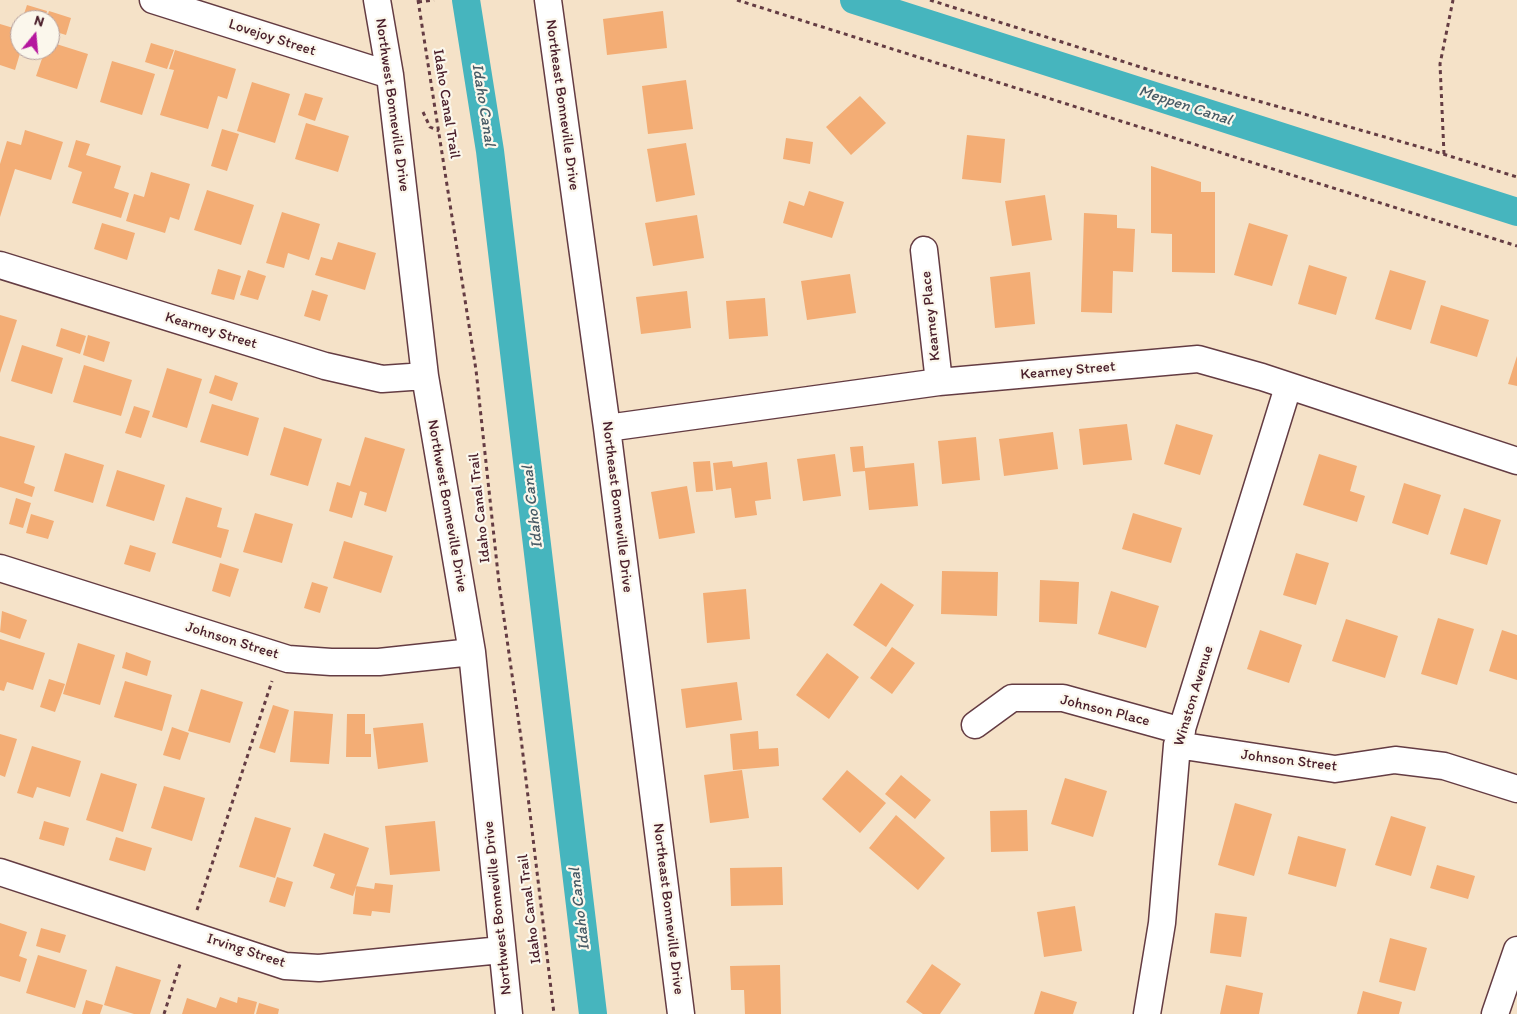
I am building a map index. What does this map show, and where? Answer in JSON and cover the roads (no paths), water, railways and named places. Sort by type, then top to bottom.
[{"type":"street","name":"Lovejoy Street","points":[[153,0],[390,75]]},
{"type":"street","name":"Northwest Bonneville Drive","points":[[377,0],[390,75],[425,376],[472,652],[509,1014]]},
{"type":"street","name":"Northeast Bonneville Drive","points":[[548,0],[607,428],[681,1014]]},
{"type":"street","name":"Kearney Place","points":[[924,250],[939,382]]},
{"type":"street","name":"Kearney Street","points":[[0,265],[325,366],[382,379],[425,376]]},
{"type":"street","name":"Kearney Street","points":[[607,428],[939,382],[1198,358],[1262,377],[1517,461]]},
{"type":"street","name":"Winston Avenue","points":[[1148,1014],[1162,923],[1180,738],[1288,387]]},
{"type":"street","name":"Johnson Street","points":[[0,568],[288,659],[332,662],[379,662],[472,652]]},
{"type":"street","name":"Johnson Place","points":[[975,725],[1012,698],[1063,698],[1180,738]]},
{"type":"street","name":"Johnson Street","points":[[1180,738],[1335,769],[1395,760],[1444,766],[1517,789]]},
{"type":"street","name":"Irving Street","points":[[0,872],[285,966],[319,968],[502,950]]},
{"type":"street","points":[[1494,1014],[1517,950]]},
{"type":"waterway","name":"Idaho Canal","points":[[466,0],[490,151],[593,1014]]},
{"type":"waterway","name":"Meppen Canal","points":[[854,0],[1517,212]]}]
